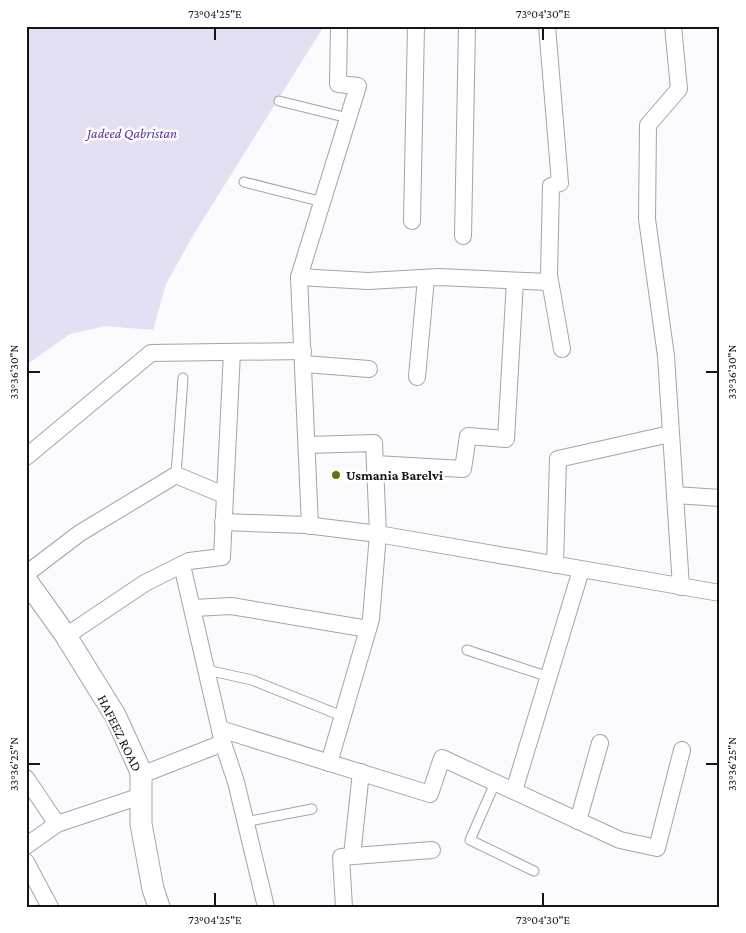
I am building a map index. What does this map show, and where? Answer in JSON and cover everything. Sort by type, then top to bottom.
[{"type":"street","points":[[310,526],[300,277],[358,86],[338,84],[339,26]]},
{"type":"street","points":[[412,221],[416,26]]},
{"type":"street","points":[[463,236],[467,26]]},
{"type":"street","points":[[547,26],[560,183],[551,186],[549,282],[562,349]]},
{"type":"street","points":[[673,26],[679,89],[648,125],[647,219],[666,356],[681,587]]},
{"type":"street","points":[[300,277],[368,282],[426,278],[549,282]]},
{"type":"street","points":[[416,376],[426,278]]},
{"type":"street","points":[[375,464],[463,469],[468,436],[506,439],[515,281]]},
{"type":"street","points":[[66,636],[145,583],[189,561],[222,557],[232,352]]},
{"type":"street","points":[[26,457],[151,353],[232,352],[303,358],[369,369]]},
{"type":"street","points":[[555,566],[558,459],[670,434]]},
{"type":"street","points":[[307,445],[374,443],[378,534],[372,619],[328,763]]},
{"type":"street","points":[[26,574],[80,533],[176,475],[224,495]]},
{"type":"street","points":[[675,495],[720,498]]},
{"type":"street","points":[[223,522],[310,526],[378,534],[720,593]]},
{"type":"street","points":[[182,565],[222,736],[246,822],[266,907]]},
{"type":"street","points":[[514,791],[582,570]]},
{"type":"street","name":"HAFEEZ ROAD","points":[[26,580],[66,636],[115,715],[141,785],[141,824],[153,889],[159,907]]},
{"type":"street","points":[[193,608],[231,606],[368,629]]},
{"type":"street","points":[[26,846],[57,824],[141,785],[222,736],[361,772],[430,794],[442,758],[620,840],[656,848],[682,750]]},
{"type":"street","points":[[578,821],[600,743]]},
{"type":"street","points":[[352,856],[361,772]]},
{"type":"street","points":[[26,778],[57,824]]},
{"type":"street","points":[[344,907],[341,857],[432,850]]},
{"type":"street","points":[[26,862],[50,907]]},
{"type":"lane","points":[[280,101],[348,118]]},
{"type":"lane","points":[[244,182],[323,202]]},
{"type":"lane","points":[[176,475],[183,378]]},
{"type":"lane","points":[[467,650],[549,677]]},
{"type":"lane","points":[[207,670],[252,680],[342,716]]},
{"type":"lane","points":[[495,783],[470,840],[534,871]]},
{"type":"lane","points":[[246,822],[312,809]]},
{"type":"green space","name":"Jadeed Qabristan","points":[[26,26],[324,26],[194,234],[166,284],[153,330],[105,326],[70,334],[26,365]]},
{"type":"place","name":"Usmania Barelvi","points":[[336,475]]}]
